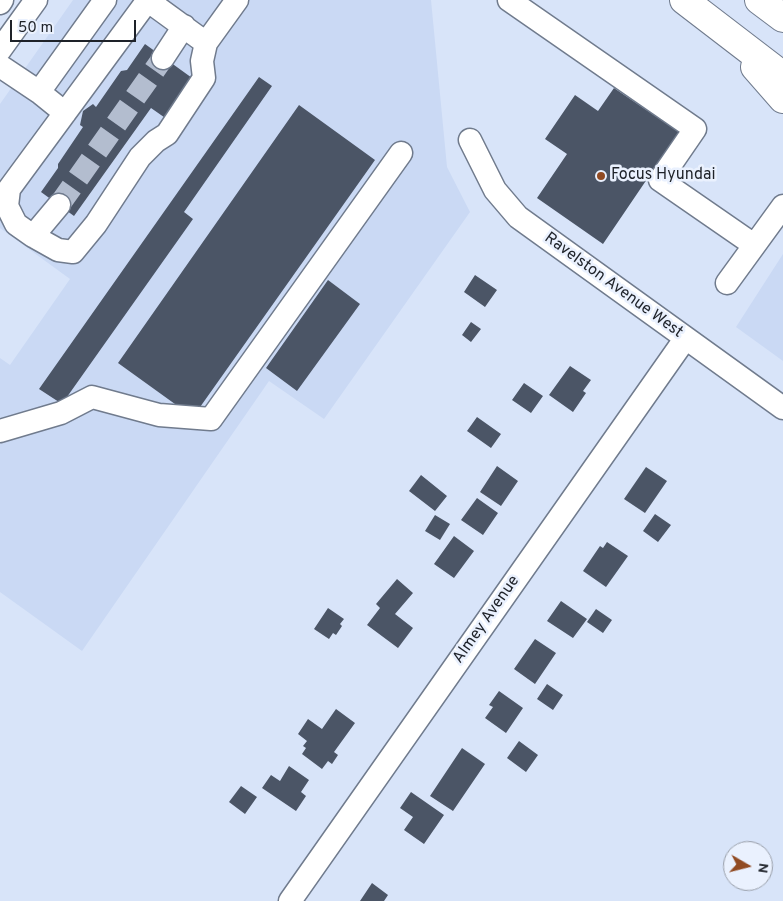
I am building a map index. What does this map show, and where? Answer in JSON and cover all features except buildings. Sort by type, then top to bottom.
[{"type":"main road","points":[[684,0],[783,76]]},
{"type":"main road","points":[[759,0],[783,18]]},
{"type":"main road","points":[[709,19],[783,99]]},
{"type":"street","points":[[0,50],[36,0]]},
{"type":"street","points":[[39,92],[105,0]]},
{"type":"street","points":[[206,43],[148,0],[10,189],[7,206],[16,224],[58,250],[73,252],[96,224],[140,157],[156,141],[167,134],[204,78],[202,61],[206,43],[237,0]]},
{"type":"street","points":[[509,0],[695,129],[660,180],[754,245]]},
{"type":"street","points":[[163,58],[184,26]]},
{"type":"street","points":[[0,66],[39,92],[65,113]]},
{"type":"street","name":"Ravelston Avenue West","points":[[470,140],[495,190],[518,218],[783,408]]},
{"type":"street","points":[[0,431],[61,413],[92,397],[159,415],[211,418],[401,153]]},
{"type":"street","points":[[33,236],[59,205]]},
{"type":"street","points":[[727,283],[783,206]]},
{"type":"street","name":"Almey Avenue","points":[[290,901],[685,339]]},
{"type":"shaded area","points":[[73,0],[431,0],[447,167],[470,212],[324,419],[269,381],[82,651],[0,592],[0,358],[10,365],[70,279],[0,228],[0,104]]},
{"type":"shaded area","points":[[783,254],[783,361],[736,327]]},
{"type":"tunnel","points":[[59,205],[163,58]]},
{"type":"place","name":"Focus Hyundai","points":[[601,176]]}]
